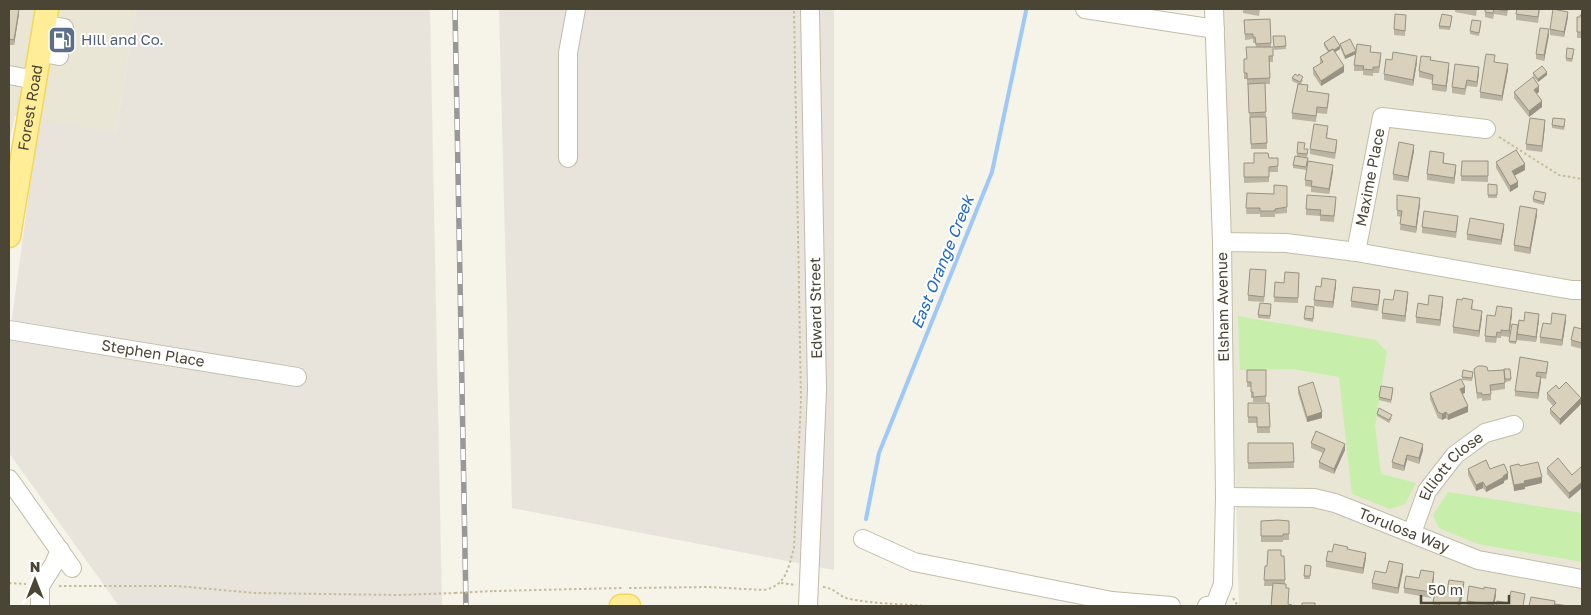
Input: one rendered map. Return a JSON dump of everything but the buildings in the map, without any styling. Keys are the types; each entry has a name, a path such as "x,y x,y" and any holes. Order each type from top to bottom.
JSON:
{"main road":[{"name":"Forest Road","path":"9,236 35,80 51,34"},
{"path":"621,606 629,606"}],"street":[{"path":"568,158 568,54 576,9"},
{"name":"Edward Street","path":"808,606 818,390 810,9"},
{"path":"1085,9 1215,29"},
{"name":"Elsham Avenue","path":"1211,606 1223,584 1225,497 1222,242 1214,9"},
{"path":"9,75 35,80"},
{"name":"Maxime Place","path":"1356,252 1382,117 1486,129"},
{"path":"1222,242 1286,244 1356,252 1582,290"},
{"name":"Stephen Place","path":"9,330 297,377"},
{"name":"Elliott Close","path":"1412,533 1427,490 1455,455 1485,433 1514,424"},
{"path":"9,479 72,568"},
{"name":"Torulosa Way","path":"1225,497 1314,498 1412,533 1478,560 1582,579"},
{"path":"863,539 914,562 1112,601 1171,606"},
{"path":"40,606 40,586 54,564 60,550"}],"path":[{"path":"9,583 40,586 177,586 255,593 398,595 494,591 709,587 764,590 780,583 788,569 794,548 801,401 794,9"},
{"path":"1486,129 1559,175 1582,179"},
{"path":"780,583 831,588 849,599 928,606"}],"shaded area":[{"path":"9,9 136,9 116,132 15,116 9,143"},
{"path":"136,9 430,9 442,606 119,606 9,453 9,340 39,119 116,132"},
{"path":"499,9 834,9 834,570 512,508"},
{"path":"1222,9 1582,9 1582,606 1239,606"}],"green space":[{"path":"1238,316 1376,340 1387,352 1375,426 1381,474 1416,483 1405,504 1390,509 1352,494 1339,377 1292,369 1240,370"},
{"path":"1448,492 1582,513 1582,562 1478,544 1439,528 1433,515"}],"waterway":[{"name":"East Orange Creek","path":"866,519 879,453 992,172 1026,11"}],"railway":[{"path":"455,9 466,606"}],"place":[{"name":"Hill and Co.","path":"62,40"}]}
